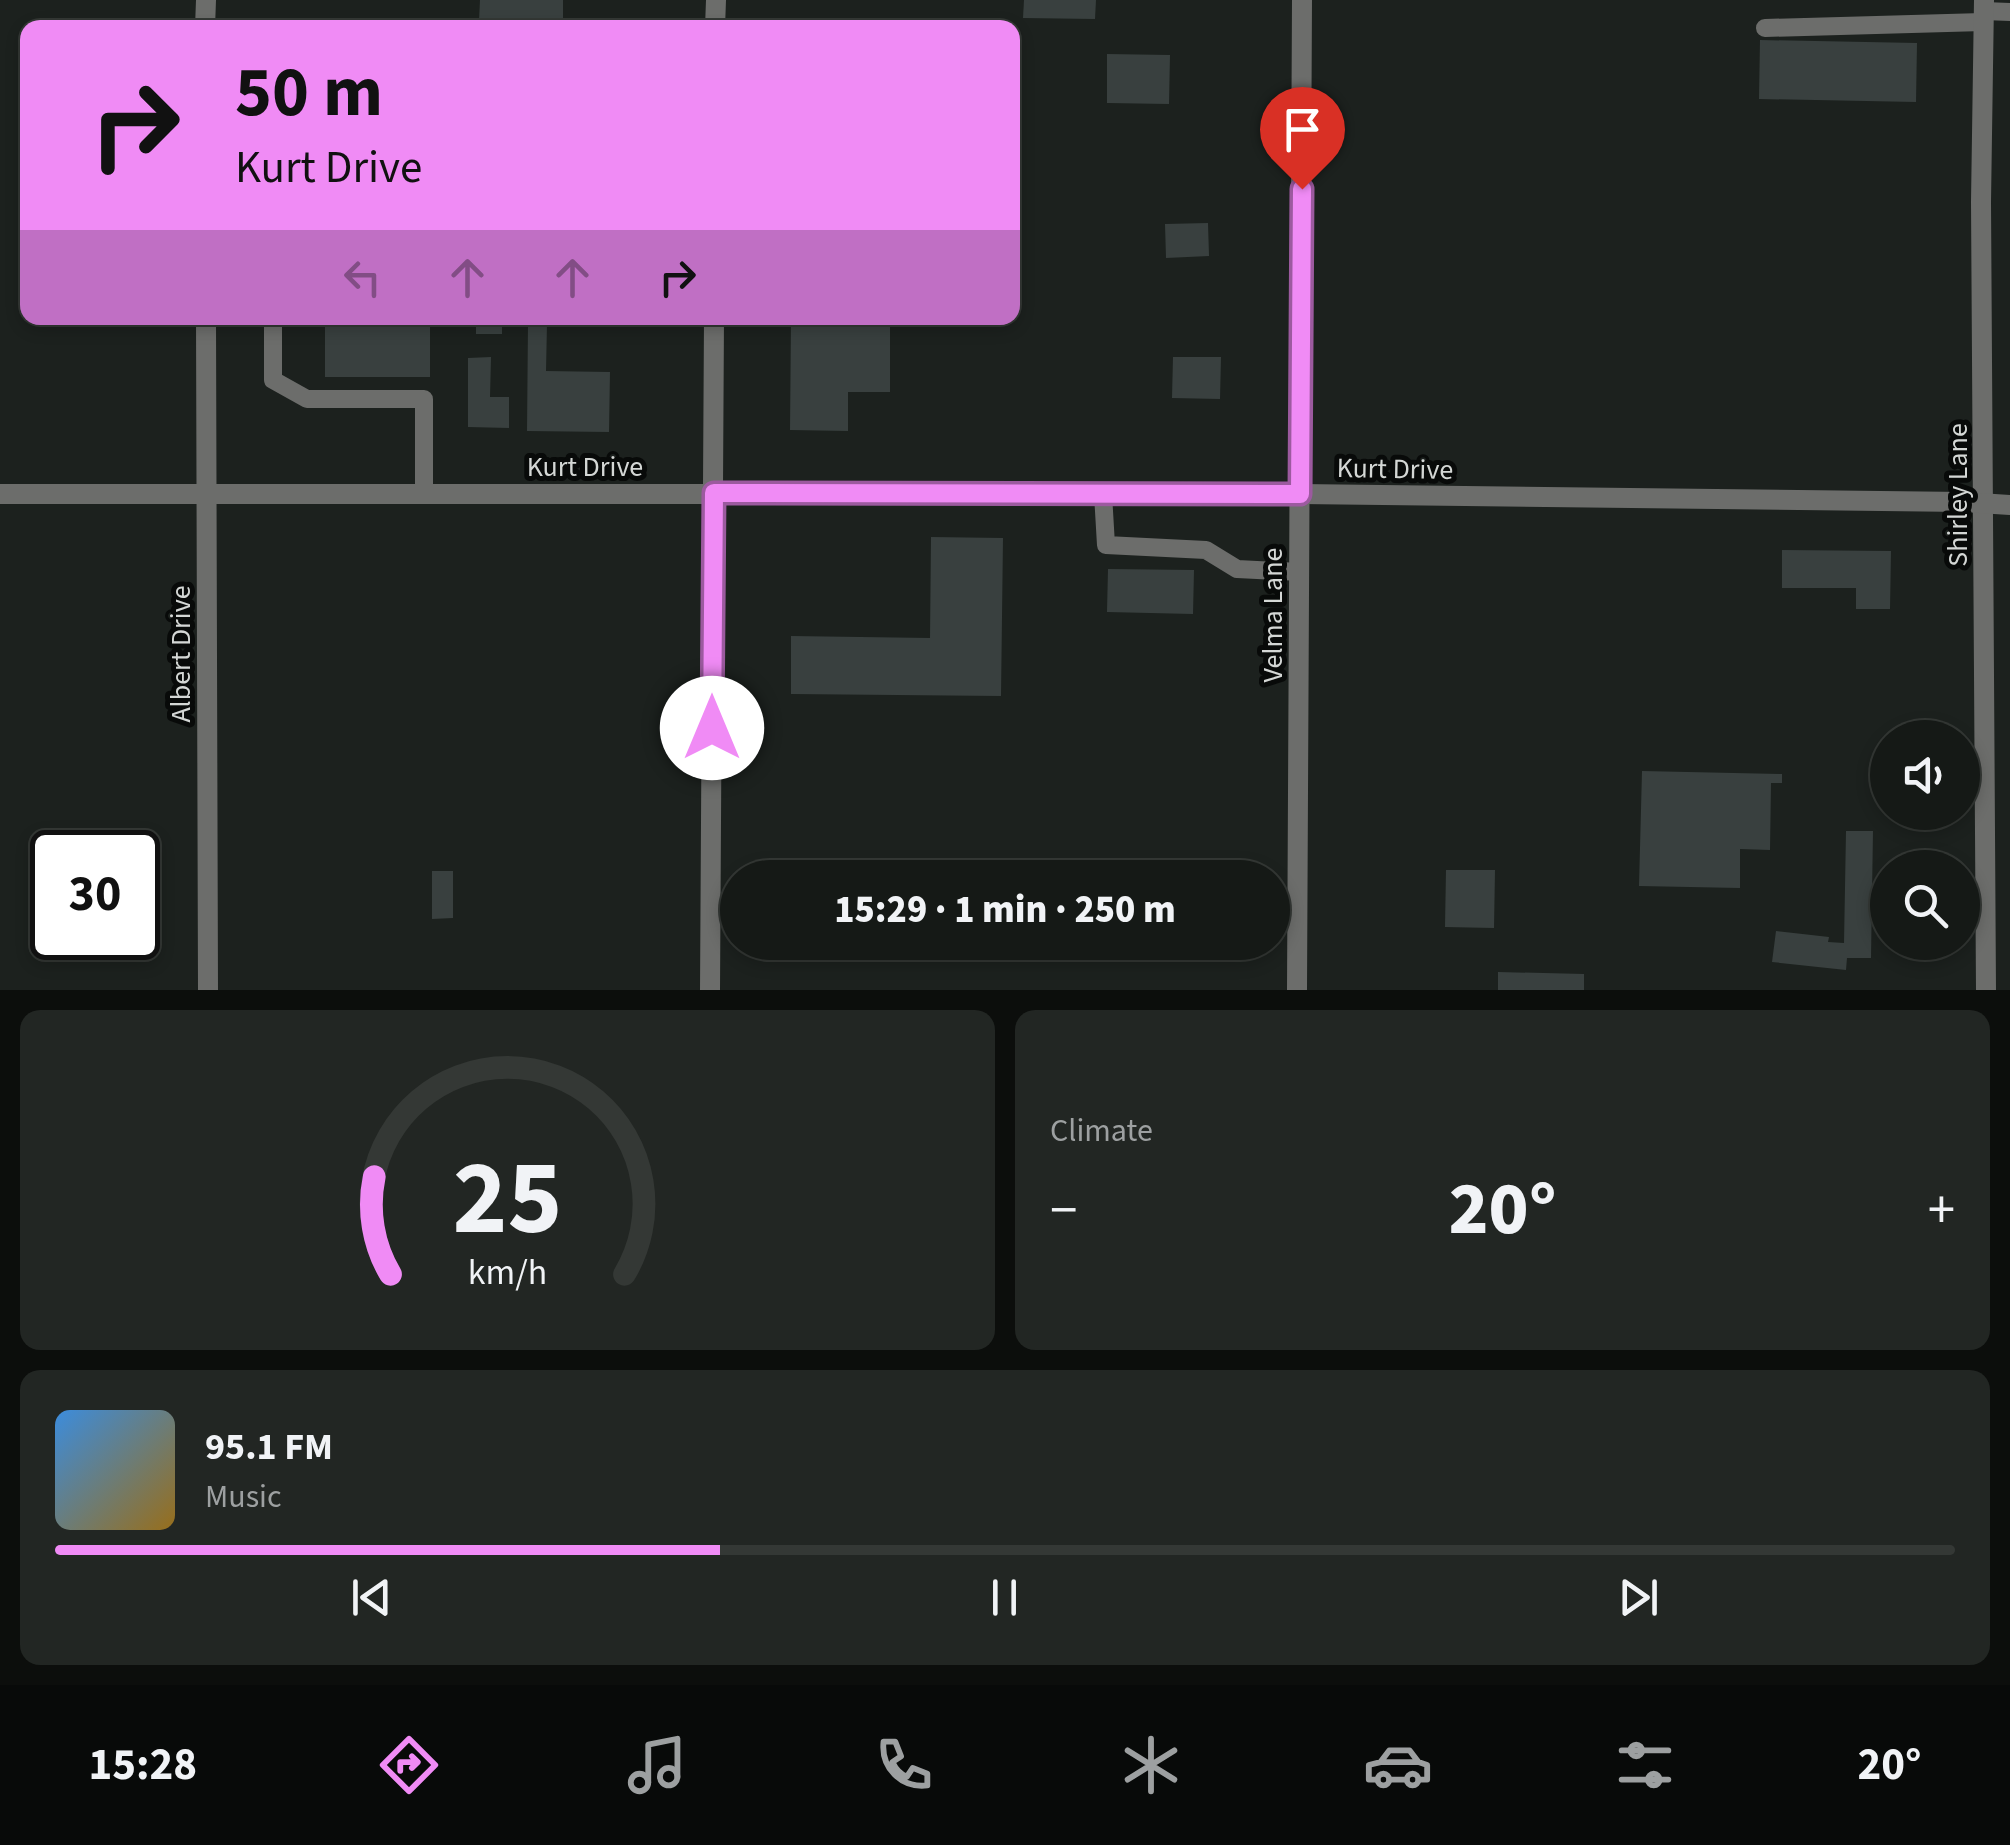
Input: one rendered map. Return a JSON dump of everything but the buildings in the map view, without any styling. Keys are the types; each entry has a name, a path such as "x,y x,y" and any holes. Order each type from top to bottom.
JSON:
{"street":[{"name":"Velma Lane","path":"1297,990 1302,0"},
{"name":"Shirley Lane","path":"1984,11 1981,202 1986,990"},
{"name":"Albert Drive","path":"206,325 208,990"},
{"path":"710,990 714,325"},
{"name":"Kurt Drive","path":"0,494 1300,494 2010,505"}],"lane":[{"path":"1765,28 2010,12"},
{"path":"273,325 273,380 307,399 424,399 424,494"},
{"path":"1103,494 1106,545 1206,550 1237,569 1300,572"}],"route":[{"path":"712,728 714,493 1300,494 1302,189"}]}
